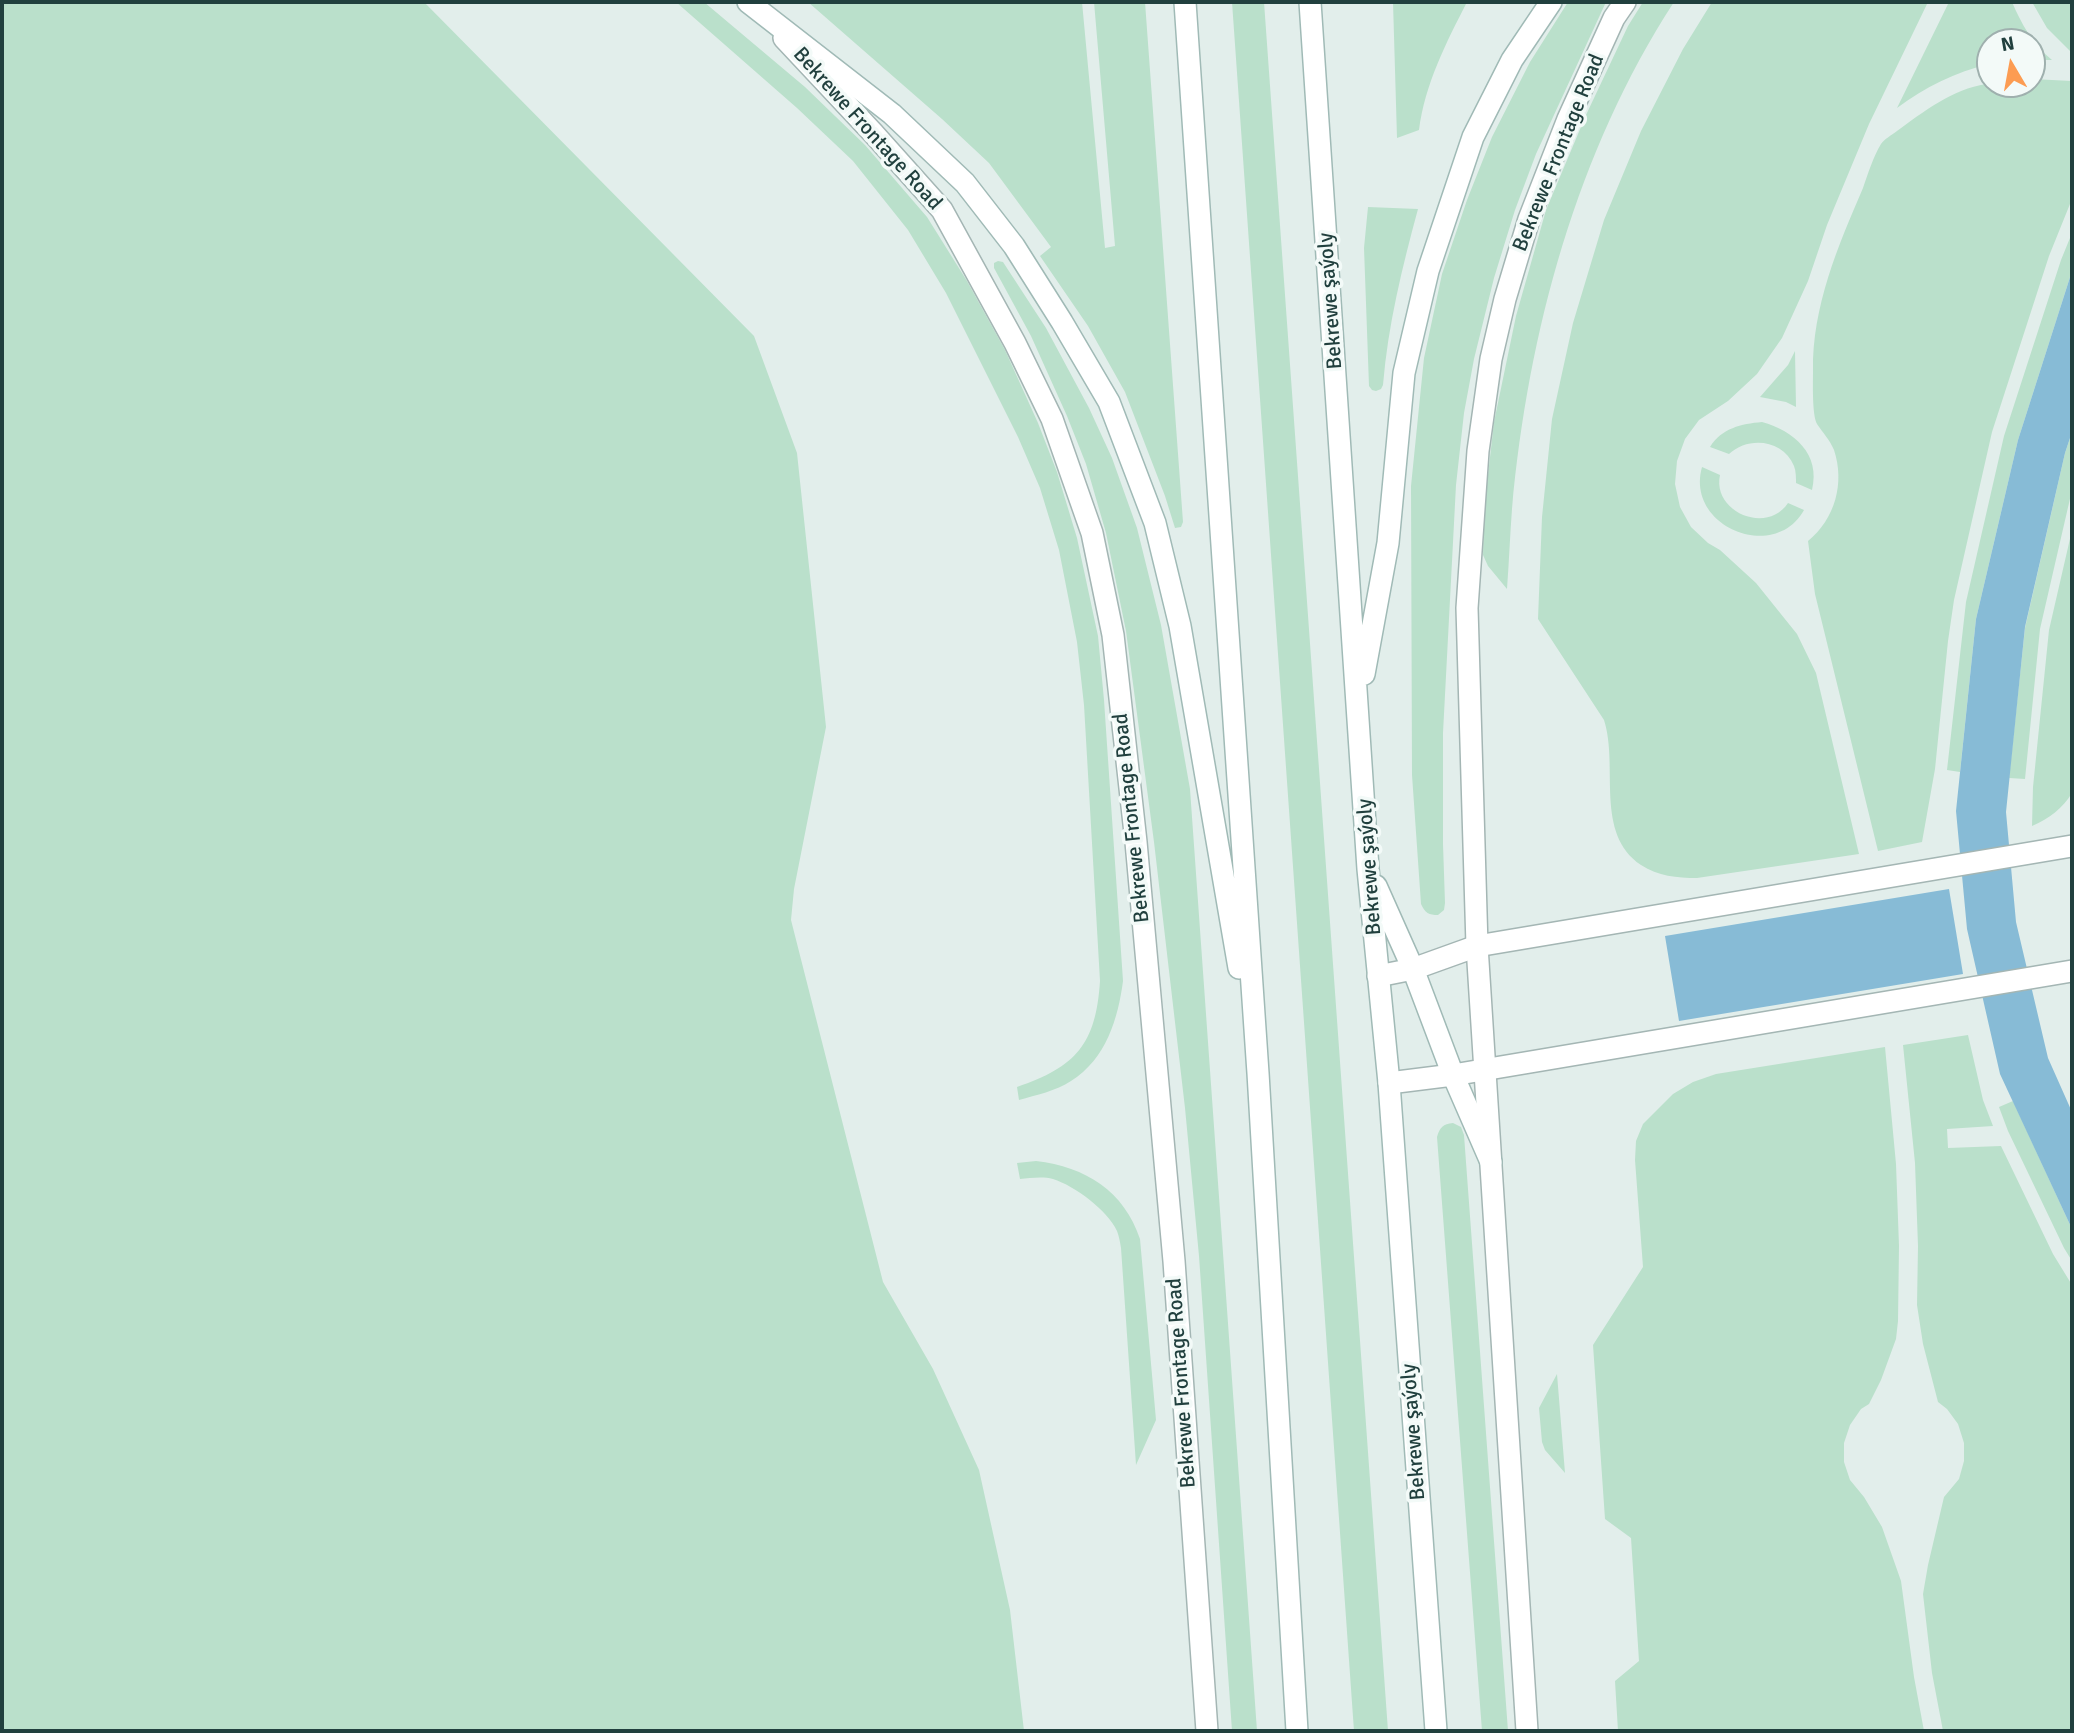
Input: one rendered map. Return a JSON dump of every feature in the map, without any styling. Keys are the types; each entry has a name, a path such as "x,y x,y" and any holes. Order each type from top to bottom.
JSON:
{"main road":[{"path":"1185,2 1258,1073 1297,1731"},
{"name":"Bekrewe şaýoly","path":"1310,2 1368,869 1389,1083 1436,1731"},
{"path":"1359,704 1388,543 1404,373 1428,271 1473,137 1512,60 1551,2"},
{"name":"Bekrewe Frontage Road","path":"1527,1731 1476,946 1467,608 1478,451 1491,359 1505,299 1529,219 1568,118 1614,18 1625,2"},
{"path":"753,6 892,114 965,183 1014,246 1109,402 1155,523 1180,626 1258,1073"},
{"name":"Bekrewe Frontage Road","path":"753,6 942,210 1015,343 1052,419 1092,533 1113,635 1136,842 1174,1261 1207,1731"},
{"path":"1378,976 1413,969 1476,946 2072,846"},
{"path":"1368,869 1413,969 1453,1075 1492,1161"},
{"path":"1389,1083 1485,1070 2072,971"}],"green space":[{"path":"2,2 424,2 754,336 797,453 826,727 794,889 791,920 883,1282 933,1369 979,1470 1010,1610 1024,1731 2,1731"},
{"path":"676,2 704,2 805,87 865,145 927,217 967,281 1005,350 1057,472 1077,538 1098,636 1123,981 1114,1024 1102,1050 1083,1072 1052,1090 1019,1100 1017,1087 1054,1071 1079,1050 1094,1021 1100,981 1084,705 1077,642 1059,550 1040,488 1018,437 946,293 908,230 853,161"},
{"path":"808,2 1082,2 1105,248 1115,246 1094,2 1145,2 1183,522 1181,527 1175,528 1125,392 1088,326 1040,256 1051,247 989,163"},
{"path":"1232,2 1264,2 1388,1731 1354,1731"},
{"path":"1393,2 1467,2 1431,80 1419,130 1397,138"},
{"path":"1568,2 1606,2 1536,154 1515,210 1494,278 1464,413 1456,485 1443,733 1445,903 1444,910 1438,915 1432,915 1421,904 1412,775 1411,486 1424,358 1442,274 1492,137 1530,62"},
{"path":"1643,2 1674,2 1640,59 1610,119 1584,181 1563,245 1530,376 1512,509 1507,589 1488,566 1483,555 1484,510 1494,422 1516,316 1546,210 1586,115 1628,26"},
{"path":"1712,2 1928,2 1869,124 1827,225 1808,281 1782,338 1757,374 1728,401 1699,420 1685,439 1677,461 1675,484 1680,507 1691,527 1756,583 1797,634 1816,673 1859,854 1690,878 1654,872 1641,865 1627,852 1613,817 1610,758 1604,720 1538,619 1542,517 1552,419 1573,323 1604,220 1641,131 1683,49"},
{"path":"1949,2 2012,2 2025,28 1976,28 1976,68 1941,81 1897,108"},
{"path":"2032,2 2072,2 2072,53 2047,28"},
{"path":"2046,80 2072,81 2072,199 2049,256 1992,432 1954,600 1935,769 1922,842 1878,851 1815,594 1808,541 1825,522 1838,487 1834,450 1817,424 1814,413 1814,347 1828,277 1882,142 1928,109 1950,96 1974,87 1976,98 2046,98"},
{"path":"1368,207 1418,209 1396,297 1383,385 1376,391 1369,386 1364,248"},
{"path":"2072,233 2072,271 2018,440 1976,619 1960,772 1947,770 1966,602 2004,436"},
{"path":"1003,262 1046,328 1089,408 1112,458 1137,528 1161,625 1190,789 1257,1731 1232,1731 1199,1256 1185,1108 1126,631 1106,533 1086,464 1031,336 994,268 994,263"},
{"path":"1795,351 1796,407 1786,402 1760,397 1788,365"},
{"path":"1762,422 1785,431 1809,455 1814,477 1812,490 1796,483 1795,468 1789,457 1774,446 1764,443 1746,444 1729,454 1710,447 1726,431"},
{"path":"2072,432 2072,490 2040,629 2025,779 2009,778 2025,628"},
{"path":"1702,467 1720,475 1720,488 1724,499 1732,509 1743,515 1767,517 1779,513 1788,503 1804,510 1791,526 1773,534 1754,536 1736,531 1719,521 1707,506 1700,488"},
{"path":"2072,530 2072,793 2055,812 2032,826 2033,787 2049,630"},
{"path":"1968,1035 1983,1100 1993,1126 1947,1129 1948,1148 2001,1146 2053,1254 2072,1285 2072,1731 1943,1731 1932,1673 1923,1594 1944,1497 1959,1479 1964,1461 1964,1443 1958,1424 1938,1402 1923,1344 1917,1305 1915,1163 1903,1045"},
{"path":"1885,1047 1896,1164 1898,1321 1896,1339 1881,1380 1869,1404 1861,1409 1850,1425 1844,1443 1844,1462 1850,1480 1882,1527 1901,1581 1924,1731 1618,1731 1615,1681 1639,1661 1631,1538 1605,1519 1593,1345 1643,1267 1636,1141 1643,1124 1673,1094 1693,1082 1716,1074"},
{"path":"2013,1101 2072,1229 2072,1261 2008,1131 1999,1107"},
{"path":"1453,1123 1461,1127 1464,1135 1508,1731 1482,1731 1437,1137 1442,1127"},
{"path":"1036,1161 1071,1169 1101,1184 1124,1207 1140,1239 1156,1420 1136,1465 1118,1233 1098,1207 1062,1182 1036,1177 1020,1179 1017,1163"},
{"path":"1557,1374 1565,1473 1545,1450 1539,1408"}],"water":[{"path":"2072,271 2072,432 2025,627 2006,812 2016,922 2048,1058 2072,1112 2072,1229 2000,1074 1967,929 1956,811 1976,619 2018,440"},
{"path":"1949,889 1963,974 1679,1021 1665,936"}]}
